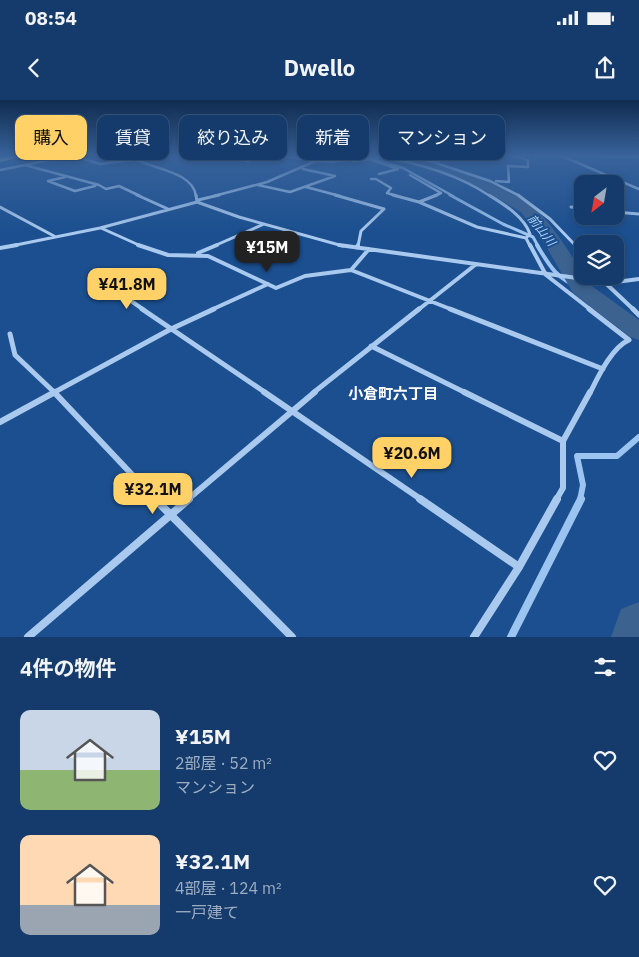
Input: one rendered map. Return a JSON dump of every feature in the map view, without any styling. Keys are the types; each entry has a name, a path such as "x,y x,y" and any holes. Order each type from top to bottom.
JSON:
{"street":[{"path":"51,181 48,182 75,191 100,185 106,189 119,186 168,210"},
{"path":"79,181 95,186"},
{"path":"187,181 193,186 198,201"},
{"path":"0,248 100,228 269,181"},
{"path":"258,185 285,193 322,181"},
{"path":"379,181 391,188 387,193 432,206 477,227 526,238 546,275 629,340 622,344 603,369 563,441 563,488 519,567 474,637"},
{"path":"419,202 441,193 420,181"},
{"path":"461,181 486,191 502,202 530,230 530,234 526,238"},
{"path":"491,181 518,194 547,214 574,246"},
{"path":"492,181 509,181"},
{"path":"624,181 639,189"},
{"path":"306,187 382,206 384,209 361,231 357,248"},
{"path":"198,201 264,224 332,244 552,276 574,277"},
{"path":"0,208 54,237"},
{"path":"624,213 639,214"},
{"path":"100,228 169,256 183,256 198,253 264,224"},
{"path":"351,270 369,249"},
{"path":"198,253 276,288 305,276 351,270 603,369"},
{"path":"28,637 292,410 475,265"},
{"path":"94,275 519,567"},
{"path":"624,280 639,279"},
{"path":"0,422 171,329 268,284"},
{"path":"608,285 639,315"},
{"path":"10,334 14,355 55,393 170,515 292,637"},
{"path":"371,346 563,441"}],"waterway":[{"path":"426,181 453,196"},
{"name":"前山川","path":"475,181 526,209 551,239 581,288 639,332"},
{"path":"450,195 503,224 533,237 538,246"},
{"path":"537,245 554,271 565,280 581,288"},
{"path":"580,500 583,485 577,456 617,456 639,437"},
{"path":"511,637 581,499"},
{"path":"637,637 639,627"}],"district":[{"name":"小倉町六丁目","path":"393,393"}]}
